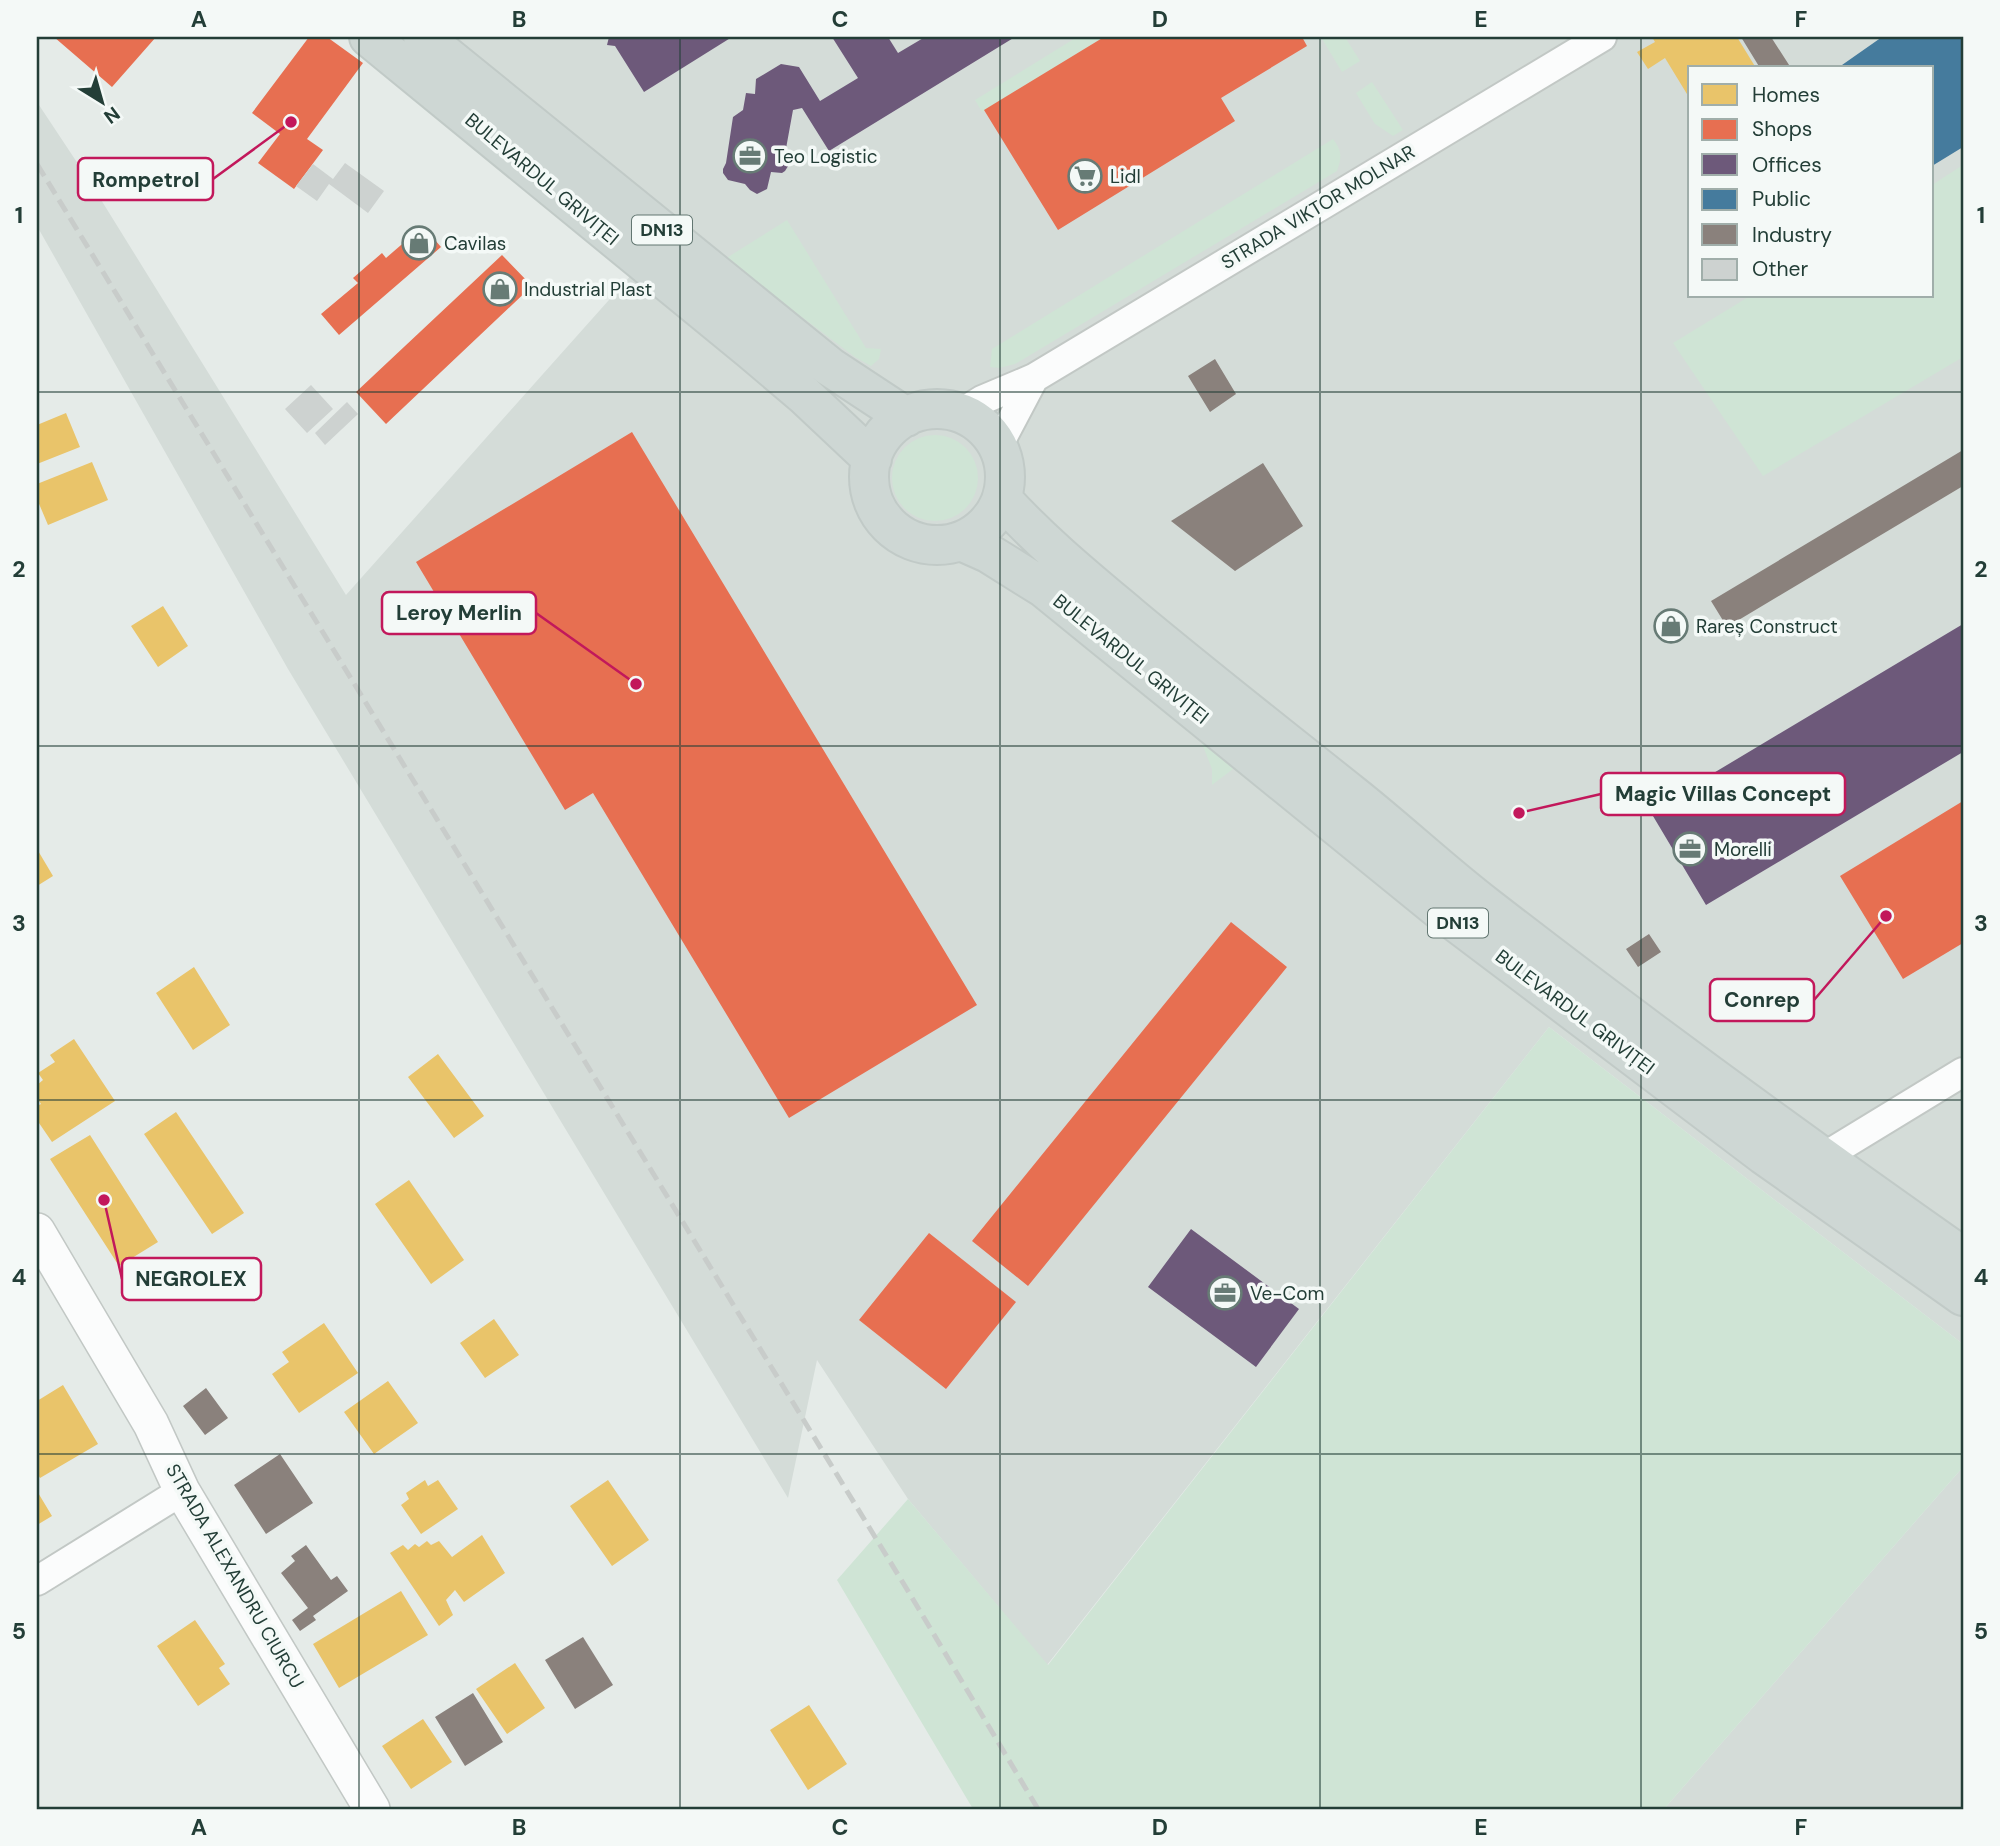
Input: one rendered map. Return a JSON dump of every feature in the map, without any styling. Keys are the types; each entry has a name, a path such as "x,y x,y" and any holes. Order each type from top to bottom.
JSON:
{"main road":[{"name":"BULEVARDUL GRIVIȚEI","path":"369,37 762,359 872,458"},
{"name":"BULEVARDUL GRIVIȚEI","path":"423,37 830,367 906,417"},
{"path":"938,409 961,414 988,432 998,446 1005,472 1002,499 990,520 972,536 945,545 929,545 900,534 878,512 873,499 870,472 872,458 885,434 906,417 938,409"},
{"name":"BULEVARDUL GRIVIȚEI","path":"1002,499 1021,520 1079,572 1444,873 1594,990 1822,1158 1963,1257"},
{"name":"BULEVARDUL GRIVIȚEI","path":"961,541 988,553 1044,588 1440,910 1764,1155 1963,1296"}],"street":[{"name":"STRADA VIKTOR MOLNAR","path":"961,414 982,400 1034,377 1602,37"},
{"path":"998,446 1034,377"},
{"path":"1822,1158 1963,1072"},
{"name":"STRADA ALEXANDRU CIURCU","path":"37,1231 151,1424 181,1492 372,1809"},
{"path":"37,1581 181,1492"}],"shaded area":[{"path":"353,37 1963,37 1963,1344 1549,1027 1047,1665 908,1499 817,1360 788,1498 288,669 37,226 37,102 90,182 346,595 633,273"},
{"path":"1963,1467 1963,1809 1664,1809"}],"green space":[{"path":"1077,37 1104,37 982,112 975,100"},
{"path":"1321,37 1345,37 1360,61 1342,72"},
{"path":"1372,82 1403,130 1393,136 1375,124 1356,93"},
{"path":"1333,139 1340,154 1337,171 1015,364 990,367 992,349"},
{"path":"1963,165 1963,357 1763,476 1673,343 1747,298 1934,298 1934,184"},
{"path":"787,220 866,348 881,349 879,359 871,366 855,357 725,259"},
{"path":"935,435 959,442 971,454 978,478 971,502 959,514 935,521 911,514 899,502 892,478 899,454 911,442"},
{"path":"1199,736 1237,766 1212,785 1212,769"},
{"path":"1549,1027 1963,1344 1963,1467 1664,1809 973,1809 837,1580 908,1499 1048,1665"}],"building: Homes":[{"path":"1652,37 1737,37 1755,66 1688,66 1688,96 1665,58 1648,69 1637,52 1655,42"},
{"path":"66,413 80,447 37,464 37,425"},
{"path":"92,462 108,500 48,525 37,499 37,484"},
{"path":"163,606 188,646 158,667 131,626"},
{"path":"37,849 53,876 37,886"},
{"path":"194,967 230,1025 193,1050 156,993"},
{"path":"74,1039 115,1101 52,1142 39,1123 37,1125 37,1106 41,1104 37,1098 37,1085 43,1080 38,1073 55,1062 50,1055"},
{"path":"438,1054 484,1116 454,1138 408,1077"},
{"path":"176,1112 244,1213 212,1234 144,1134"},
{"path":"90,1135 158,1242 119,1266 50,1159"},
{"path":"409,1180 464,1260 431,1284 375,1204"},
{"path":"494,1319 519,1355 485,1378 460,1343"},
{"path":"324,1323 358,1373 299,1413 272,1374 289,1362 282,1352"},
{"path":"388,1381 418,1423 374,1454 344,1412"},
{"path":"63,1385 98,1444 40,1478 37,1473 37,1401"},
{"path":"425,1480 428,1486 438,1480 458,1509 421,1534 401,1505 409,1499 406,1493"},
{"path":"608,1480 649,1540 612,1566 570,1506"},
{"path":"37,1491 52,1516 37,1525"},
{"path":"482,1535 505,1573 464,1602 455,1590 446,1600 453,1615 439,1626 390,1553 403,1545 408,1550 415,1544 419,1547 427,1541 431,1545 439,1541 452,1557"},
{"path":"401,1591 428,1635 339,1688 313,1644"},
{"path":"195,1620 225,1664 219,1668 230,1684 198,1706 157,1646"},
{"path":"515,1663 545,1708 507,1734 476,1689"},
{"path":"809,1705 847,1764 808,1790 770,1730"},
{"path":"423,1719 452,1762 411,1789 382,1746"}],"building: Shops":[{"path":"54,37 156,37 112,87"},
{"path":"309,37 327,37 363,63 307,139 323,150 294,189 258,163 280,134 252,113"},
{"name":"Lidl","path":"1104,37 1302,37 1307,46 1221,98 1235,121 1058,230 984,110"},
{"path":"423,226 441,247 339,335 321,314 358,283 353,278 382,253 386,258"},
{"path":"502,255 532,286 386,424 356,392"},
{"path":"632,432 977,1005 789,1118 593,793 565,810 416,562"},
{"path":"1963,801 1963,943 1903,979 1840,876"},
{"path":"1231,922 1287,967 1028,1286 972,1241"},
{"path":"929,1233 1016,1302 946,1389 859,1320"}],"building: Offices":[{"path":"609,37 732,37 644,92 615,46 607,45"},
{"path":"832,37 888,37 898,53 925,37 1015,37 829,151 802,108 793,110 785,154 790,163 785,171 771,172 767,189 757,194 745,184 728,180 723,169 733,117 743,110 746,93 755,94 756,79 781,64 799,67 820,101 858,78"},
{"path":"1963,624 1963,752 1706,905 1650,811"},
{"path":"1191,1229 1299,1309 1256,1367 1148,1287"}],"building: Public":[{"path":"1882,37 1963,37 1963,147 1934,165 1934,66 1842,65"}],"building: Industry":[{"path":"1741,37 1771,37 1790,66 1759,66"},
{"path":"1215,359 1236,394 1210,412 1188,376"},
{"path":"1963,450 1963,486 1727,627 1711,601"},
{"path":"1263,463 1303,526 1235,571 1171,521"},
{"path":"1649,934 1661,952 1638,967 1626,949"},
{"path":"206,1388 228,1418 205,1435 183,1406"},
{"path":"280,1454 313,1503 266,1534 234,1485"},
{"path":"306,1545 331,1580 337,1576 348,1591 313,1616 316,1620 300,1631 292,1620 308,1608 281,1573 295,1561 291,1556"},
{"path":"583,1637 613,1685 575,1709 545,1660"},
{"path":"473,1693 503,1742 465,1766 435,1717"}],"building: Other":[{"path":"345,163 384,191 368,213 329,184 317,201 296,186 313,164 333,179"},
{"path":"311,385 333,409 307,433 285,409"},
{"path":"347,402 358,414 325,445 315,433"}],"railway":[{"path":"37,164 908,1591 1038,1809"}],"place":[{"name":"Rompetrol","path":"291,122"},
{"name":"Teo Logistic","path":"750,156"},
{"name":"Lidl","path":"1085,176"},
{"name":"Cavilas","path":"419,243"},
{"name":"Industrial Plast","path":"500,289"},
{"name":"Rareș Construct","path":"1671,626"},
{"name":"Leroy Merlin","path":"636,684"},
{"name":"Magic Villas Concept","path":"1519,813"},
{"name":"Morelli","path":"1690,849"},
{"name":"Conrep","path":"1886,916"},
{"name":"NEGROLEX","path":"104,1200"},
{"name":"Ve-Com","path":"1225,1293"}]}
